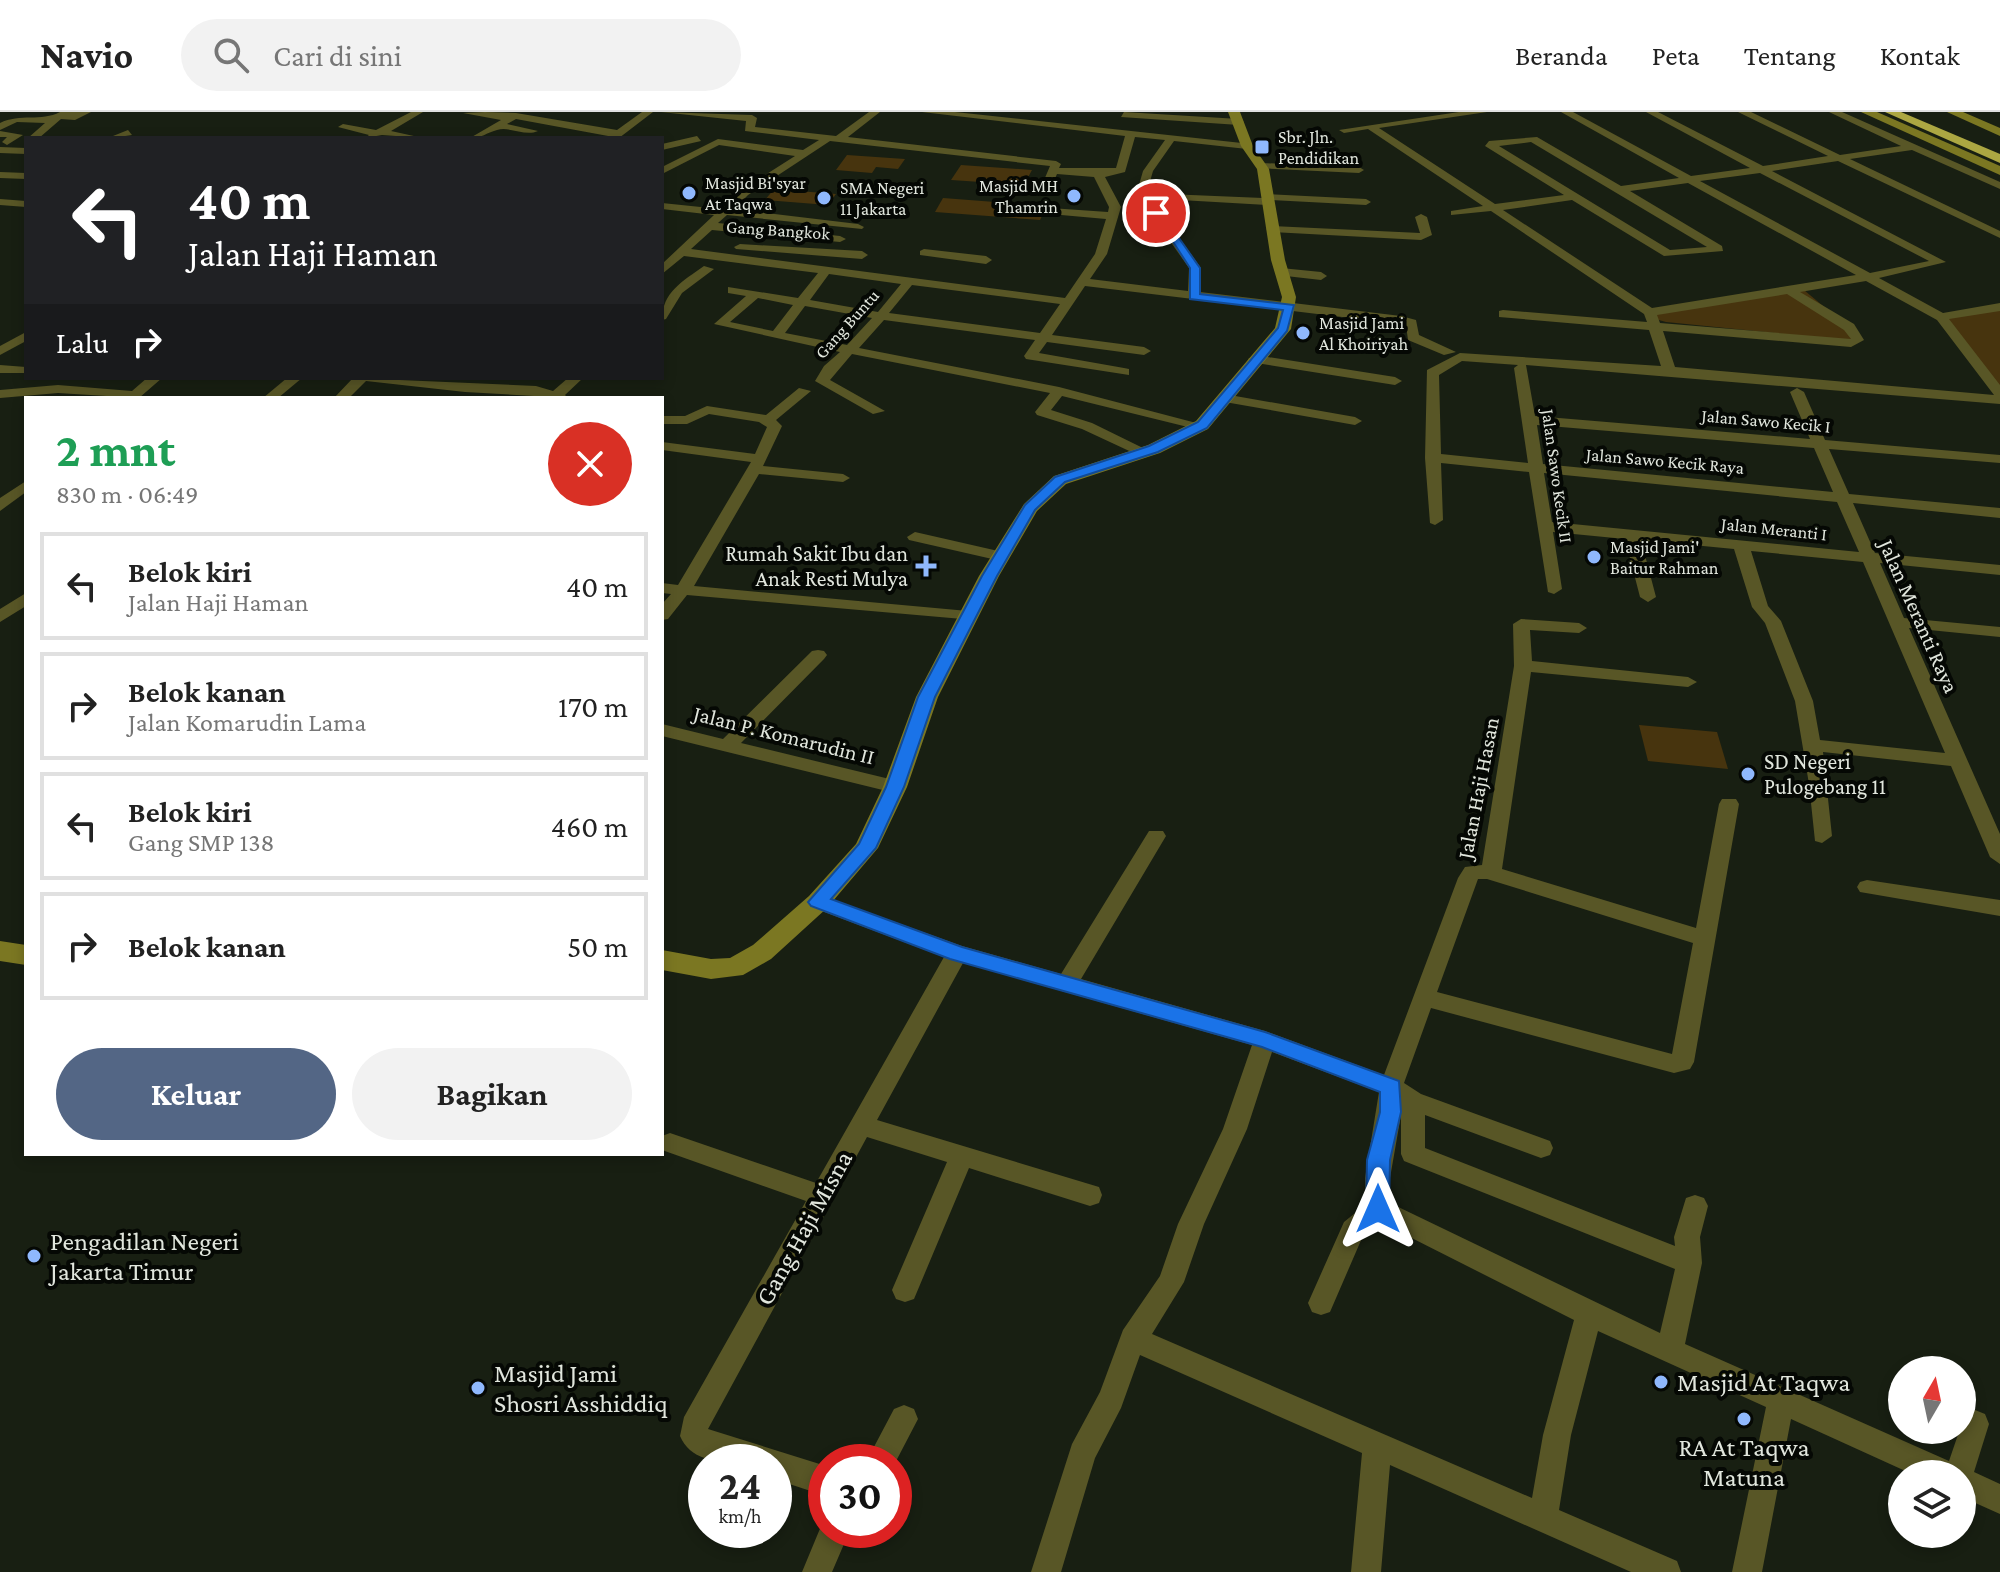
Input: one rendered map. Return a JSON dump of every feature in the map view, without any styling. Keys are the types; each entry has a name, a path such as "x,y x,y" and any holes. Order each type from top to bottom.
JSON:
{"highway":[{"path":"1891,112 2000,159"},
{"path":"1919,112 2000,147"}],"street":[{"path":"0,127 15,119 75,117 86,112"},
{"path":"375,134 418,112"},
{"path":"468,113 516,115 617,136 648,112"},
{"path":"666,112 752,118 749,129 831,140 1054,163 1044,192"},
{"path":"664,268 744,193 875,112"},
{"path":"927,112 1247,146"},
{"path":"1344,130 1482,112"},
{"path":"1566,112 1941,317 2000,394"},
{"path":"1650,312 1869,277 1940,262 1651,112"},
{"path":"1743,112 2000,235"},
{"path":"1834,112 2000,186"},
{"path":"1867,112 2000,171"},
{"path":"1953,112 2000,132"},
{"path":"479,136 516,115"},
{"path":"664,960 711,969 734,968 762,952 818,902 866,848 895,787 927,697 968,616 1030,508 1051,486 1076,472 1140,452 1199,428 1283,329 1290,307 1262,172 1247,146 1240,117 1124,115"},
{"path":"35,136 59,116"},
{"path":"1019,134 1030,124"},
{"path":"498,126 563,136"},
{"path":"1370,126 1650,312 1669,371"},
{"path":"343,127 396,136"},
{"path":"121,136 128,133"},
{"path":"1053,171 1098,174 1121,170 1130,135"},
{"path":"3,143 24,139"},
{"path":"664,147 697,139"},
{"path":"1171,139 1148,171 1144,185 1152,207 1195,268 1194,297"},
{"path":"1533,139 1719,249 1671,255 1573,196 1489,144 1533,139"},
{"path":"664,170 718,142 806,154"},
{"path":"3,143 24,150"},
{"path":"997,155 1008,145"},
{"path":"1603,192 1914,147"},
{"path":"1262,172 1359,170"},
{"path":"1262,172 1334,181"},
{"path":"1098,174 1115,207 1101,254 1031,357 1124,372"},
{"path":"2,176 24,176"},
{"path":"1455,213 1588,194"},
{"path":"1167,197 1366,202"},
{"path":"0,202 24,204"},
{"path":"664,206 858,227"},
{"path":"1050,211 1113,216"},
{"path":"1272,229 1421,237 1426,235 1421,217"},
{"path":"709,226 840,239"},
{"name":"Gang Buntu","path":"878,411 823,383 829,369 880,316 908,280 933,239"},
{"path":"688,247 826,270 1070,302"},
{"name":"Gang Bangkok","path":"688,247 862,255"},
{"path":"924,253 986,260"},
{"path":"664,313 677,291 708,269"},
{"path":"776,336 826,270"},
{"path":"1281,272 1321,276"},
{"path":"1084,282 1410,322 1413,337 1449,357 1521,368 1723,381 2000,409"},
{"path":"732,290 880,316 1144,351"},
{"path":"1503,314 1851,343 1858,340 1849,327 1789,290"},
{"path":"753,296 720,324 1059,391 1199,428"},
{"path":"1941,317 2000,307"},
{"path":"0,336 22,337"},
{"path":"0,351 22,337"},
{"path":"1435,520 1432,373 1449,357 1474,355 1669,371 1797,392 2000,400"},
{"path":"1255,359 1395,381"},
{"name":"Jalan Sawo Kecik II","path":"1521,368 1554,589"},
{"path":"0,369 23,370"},
{"path":"58,389 70,380"},
{"path":"0,394 58,389 133,396 153,380"},
{"path":"272,396 292,380"},
{"path":"343,396 359,380"},
{"path":"399,380 517,388 554,396"},
{"path":"560,396 574,380"},
{"path":"768,420 804,391"},
{"path":"1059,391 1042,412 1087,426 1140,452"},
{"name":"Jalan Meranti Raya","path":"1797,392 2000,857"},
{"path":"1224,398 1355,421"},
{"path":"664,420 687,420 707,410 768,420 775,426 683,590 664,613"},
{"name":"Jalan Sawo Kecik I","path":"1529,420 2000,459"},
{"path":"664,446 843,478"},
{"name":"Jalan Sawo Kecik Raya","path":"1432,458 2000,513"},
{"path":"0,506 24,487"},
{"name":"Jalan Meranti I","path":"1544,526 2000,570"},
{"path":"1632,534 1648,597"},
{"path":"915,537 1001,556"},
{"path":"1741,545 1760,607 1773,621 1804,701 1822,836"},
{"path":"664,588 968,616"},
{"path":"0,617 24,599"},
{"name":"Jalan Haji Hasan","path":"1402,1094 1426,998 1468,878 1472,872 1487,872 1492,868 1523,666 1524,622 1579,628"},
{"path":"1897,622 2000,632"},
{"path":"729,744 818,655"},
{"path":"1523,666 1688,682"},
{"name":"Jalan P. Komarudin II","path":"664,730 895,787"},
{"path":"1812,745 1958,761"},
{"path":"1426,998 1674,1064 1682,1062 1729,804"},
{"path":"1066,985 1156,836"},
{"path":"1487,872 1705,939"},
{"path":"1867,887 2000,908"},
{"path":"818,902 957,953 1265,1040 1541,1148"},
{"path":"0,951 24,955"},
{"name":"Gang Haji Misna","path":"708,1444 694,1436 694,1427 957,953"},
{"path":"1046,1572 1082,1454 1111,1398 1133,1339 1171,1282 1191,1224 1235,1129 1265,1040"},
{"path":"1321,1303 1353,1230 1378,1209 1378,1160 1390,1112 1402,1094"},
{"path":"1402,1094 1413,1154 1689,1263"},
{"path":"861,1125 1090,1195"},
{"path":"670,1143 821,1195"},
{"path":"905,1290 962,1156"},
{"path":"1670,1350 1689,1263 1687,1237 1695,1206"},
{"path":"1378,1209 1589,1314 1914,1460"},
{"path":"1543,1517 1557,1435 1589,1314"},
{"path":"1133,1339 1666,1572"},
{"path":"1747,1572 1781,1400"},
{"path":"890,1444 904,1419"},
{"path":"1366,1572 1377,1446"},
{"path":"1976,1488 2000,1499"},
{"path":"817,1572 827,1548"}],"shaded area":[{"path":"847,155 905,159 898,169 876,167 872,173 836,170"},
{"path":"961,165 1032,170 1024,185 951,180"},
{"path":"774,189 836,194 828,205 765,200"},
{"path":"943,198 1047,206 1040,220 935,212"},
{"path":"1804,290 1848,327 1853,341 1666,322 1648,317 1657,312"},
{"path":"2000,307 2000,394 1941,317"},
{"path":"1639,725 1717,732 1728,769 1648,761"}],"place":[{"name":"Sbr. Jln. Pendidikan","path":"1262,147"},
{"name":"Masjid Bi'syar At Taqwa","path":"689,193"},
{"name":"Masjid MH Thamrin","path":"1074,196"},
{"name":"SMA Negeri 11 Jakarta","path":"824,198"},
{"name":"Masjid Jami Al Khoiriyah","path":"1303,333"},
{"name":"Masjid Jami' Baitur Rahman","path":"1594,557"},
{"name":"Rumah Sakit Ibu dan Anak Resti Mulya","path":"926,566"},
{"name":"SD Negeri Pulogebang 11","path":"1748,774"},
{"name":"Pengadilan Negeri Jakarta Timur","path":"34,1256"},
{"name":"Masjid At Taqwa","path":"1661,1382"},
{"name":"Masjid Jami Shosri Asshiddiq","path":"478,1388"},
{"name":"RA At Taqwa Matuna","path":"1744,1419"}],"route":[{"path":"1156,213 1197,272 1194,297 1290,307 1283,329 1202,425 1154,449 1076,472 1044,492 1030,508 989,576 927,697 895,787 866,848 818,902 957,953 1265,1040 1391,1087 1390,1112 1378,1160 1375,1193 1378,1209"}]}
